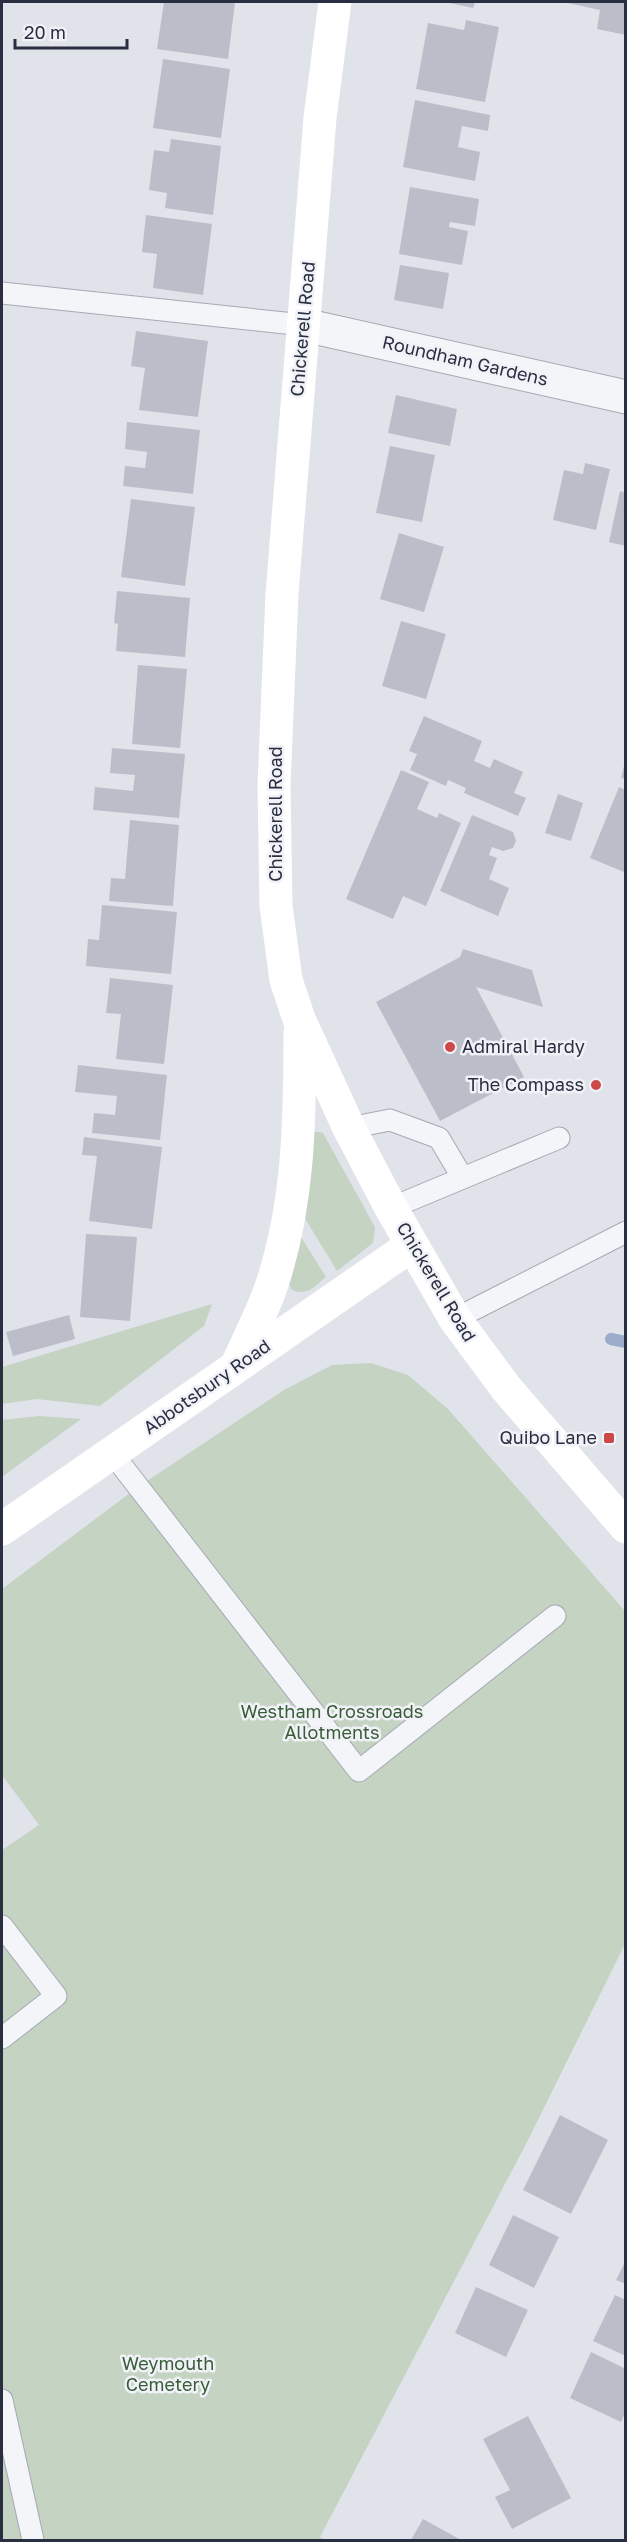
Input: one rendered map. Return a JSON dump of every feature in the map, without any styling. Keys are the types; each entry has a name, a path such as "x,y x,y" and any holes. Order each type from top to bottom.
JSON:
{"main road":[{"name":"Chickerell Road","path":"335,2 320,118 282,594 274,785 279,943 285,980 299,1019 349,1128 391,1208 455,1319 506,1388 626,1527"},
{"path":"237,1365 270,1290 290,1216 300,1117 299,1019"},
{"name":"Abbotsbury Road","path":"2,1529 412,1245"}],"street":[{"name":"Roundham Gardens","path":"304,325 626,397"}],"lane":[{"path":"2,293 304,325"},
{"path":"349,1128 390,1120 439,1138 462,1177"},
{"path":"391,1208 559,1138"},
{"path":"455,1319 626,1232"},
{"path":"112,1453 359,1771 555,1616"},
{"path":"2,1926 56,1996 2,2038"},
{"path":"2,2400 33,2541"}],"green space":[{"path":"312,1131 323,1133 375,1227 373,1243 337,1271 303,1215"},
{"path":"299,1234 326,1277 310,1290 302,1292 292,1290 288,1282"},
{"path":"212,1304 204,1326 100,1406 37,1399 2,1404 2,1367"},
{"name":"Westham Crossroads Allotments","path":"371,1363 408,1375 448,1409 625,1611 625,1944 528,2140 320,2537 325,2540 2,2540 2,1850 39,1825 2,1775 2,1589 138,1487 284,1390 332,1365"},
{"path":"39,1416 81,1419 2,1477 2,1420"}],"building":[{"path":"164,2 235,2 228,59 157,49"},
{"path":"445,2 475,2 473,8"},
{"path":"563,2 626,2 626,35 597,29 600,10"},
{"path":"466,20 499,27 485,102 416,89 428,23 464,30"},
{"path":"163,59 230,69 221,138 153,128"},
{"path":"415,100 490,115 488,131 462,126 458,147 480,152 475,181 403,167"},
{"path":"171,139 221,146 213,215 165,208 167,193 149,190 154,150 169,152"},
{"path":"410,187 479,199 475,226 450,222 449,227 468,231 462,265 399,254"},
{"path":"146,215 212,224 203,295 153,288 157,254 142,252"},
{"path":"400,265 449,273 443,309 394,300"},
{"path":"136,331 208,341 198,417 139,410 145,368 131,366"},
{"path":"396,395 457,409 450,446 388,433"},
{"path":"127,422 200,430 193,494 123,486 125,466 145,468 147,452 125,449"},
{"path":"390,446 435,455 422,522 376,513"},
{"path":"585,463 610,469 596,530 553,520 564,470 583,474"},
{"path":"620,491 626,493 626,546 609,542"},
{"path":"131,499 195,507 185,586 121,577"},
{"path":"399,533 444,547 424,612 380,599"},
{"path":"117,591 190,598 185,657 116,651 118,624 114,623"},
{"path":"401,621 446,634 426,699 382,686"},
{"path":"138,665 187,669 180,748 132,744"},
{"path":"424,716 482,741 474,761 490,768 494,759 523,772 514,793 526,798 518,816 464,793 466,788 448,780 446,786 410,770 417,754 409,751"},
{"path":"112,748 185,754 179,818 93,810 95,787 133,791 135,775 110,773"},
{"path":"626,762 626,779 621,778"},
{"path":"401,770 429,782 417,809 437,818 439,813 461,823 426,906 403,896 393,919 346,899"},
{"path":"619,787 626,790 624,872 590,858"},
{"path":"558,794 583,803 571,841 545,833"},
{"path":"472,815 513,832 516,841 513,848 503,851 492,847 489,855 497,858 489,879 509,888 498,916 440,891"},
{"path":"130,820 179,825 173,906 109,901 111,878 125,879"},
{"path":"102,905 177,912 171,974 86,966 88,939 99,940"},
{"path":"463,949 532,970 543,1007 476,987 524,1077 440,1121 376,1002 460,957"},
{"path":"110,978 173,985 164,1064 116,1059 121,1014 106,1013"},
{"path":"78,1065 167,1075 160,1140 92,1133 94,1113 115,1115 117,1096 75,1092"},
{"path":"84,1137 162,1147 152,1229 89,1221 97,1156 82,1155"},
{"path":"86,1234 137,1237 130,1321 80,1317"},
{"path":"69,1315 75,1339 13,1356 6,1332"},
{"path":"560,2115 608,2140 571,2214 523,2190"},
{"path":"513,2215 559,2237 534,2288 489,2265"},
{"path":"626,2260 626,2284 616,2280"},
{"path":"476,2287 528,2310 506,2357 455,2333"},
{"path":"615,2295 626,2300 626,2356 593,2341"},
{"path":"591,2352 626,2369 626,2411 621,2422 570,2398"},
{"path":"528,2416 571,2498 512,2529 495,2497 510,2490 483,2439"},
{"path":"423,2519 461,2540 411,2540"}],"waterway":[{"path":"611,1339 626,1342"}],"place":[{"name":"Admiral Hardy","path":"450,1047"},
{"name":"The Compass","path":"596,1085"},
{"name":"Quibo Lane","path":"609,1438"}],"park label":[{"name":"Weymouth Cemetery","path":"168,2374"}]}
